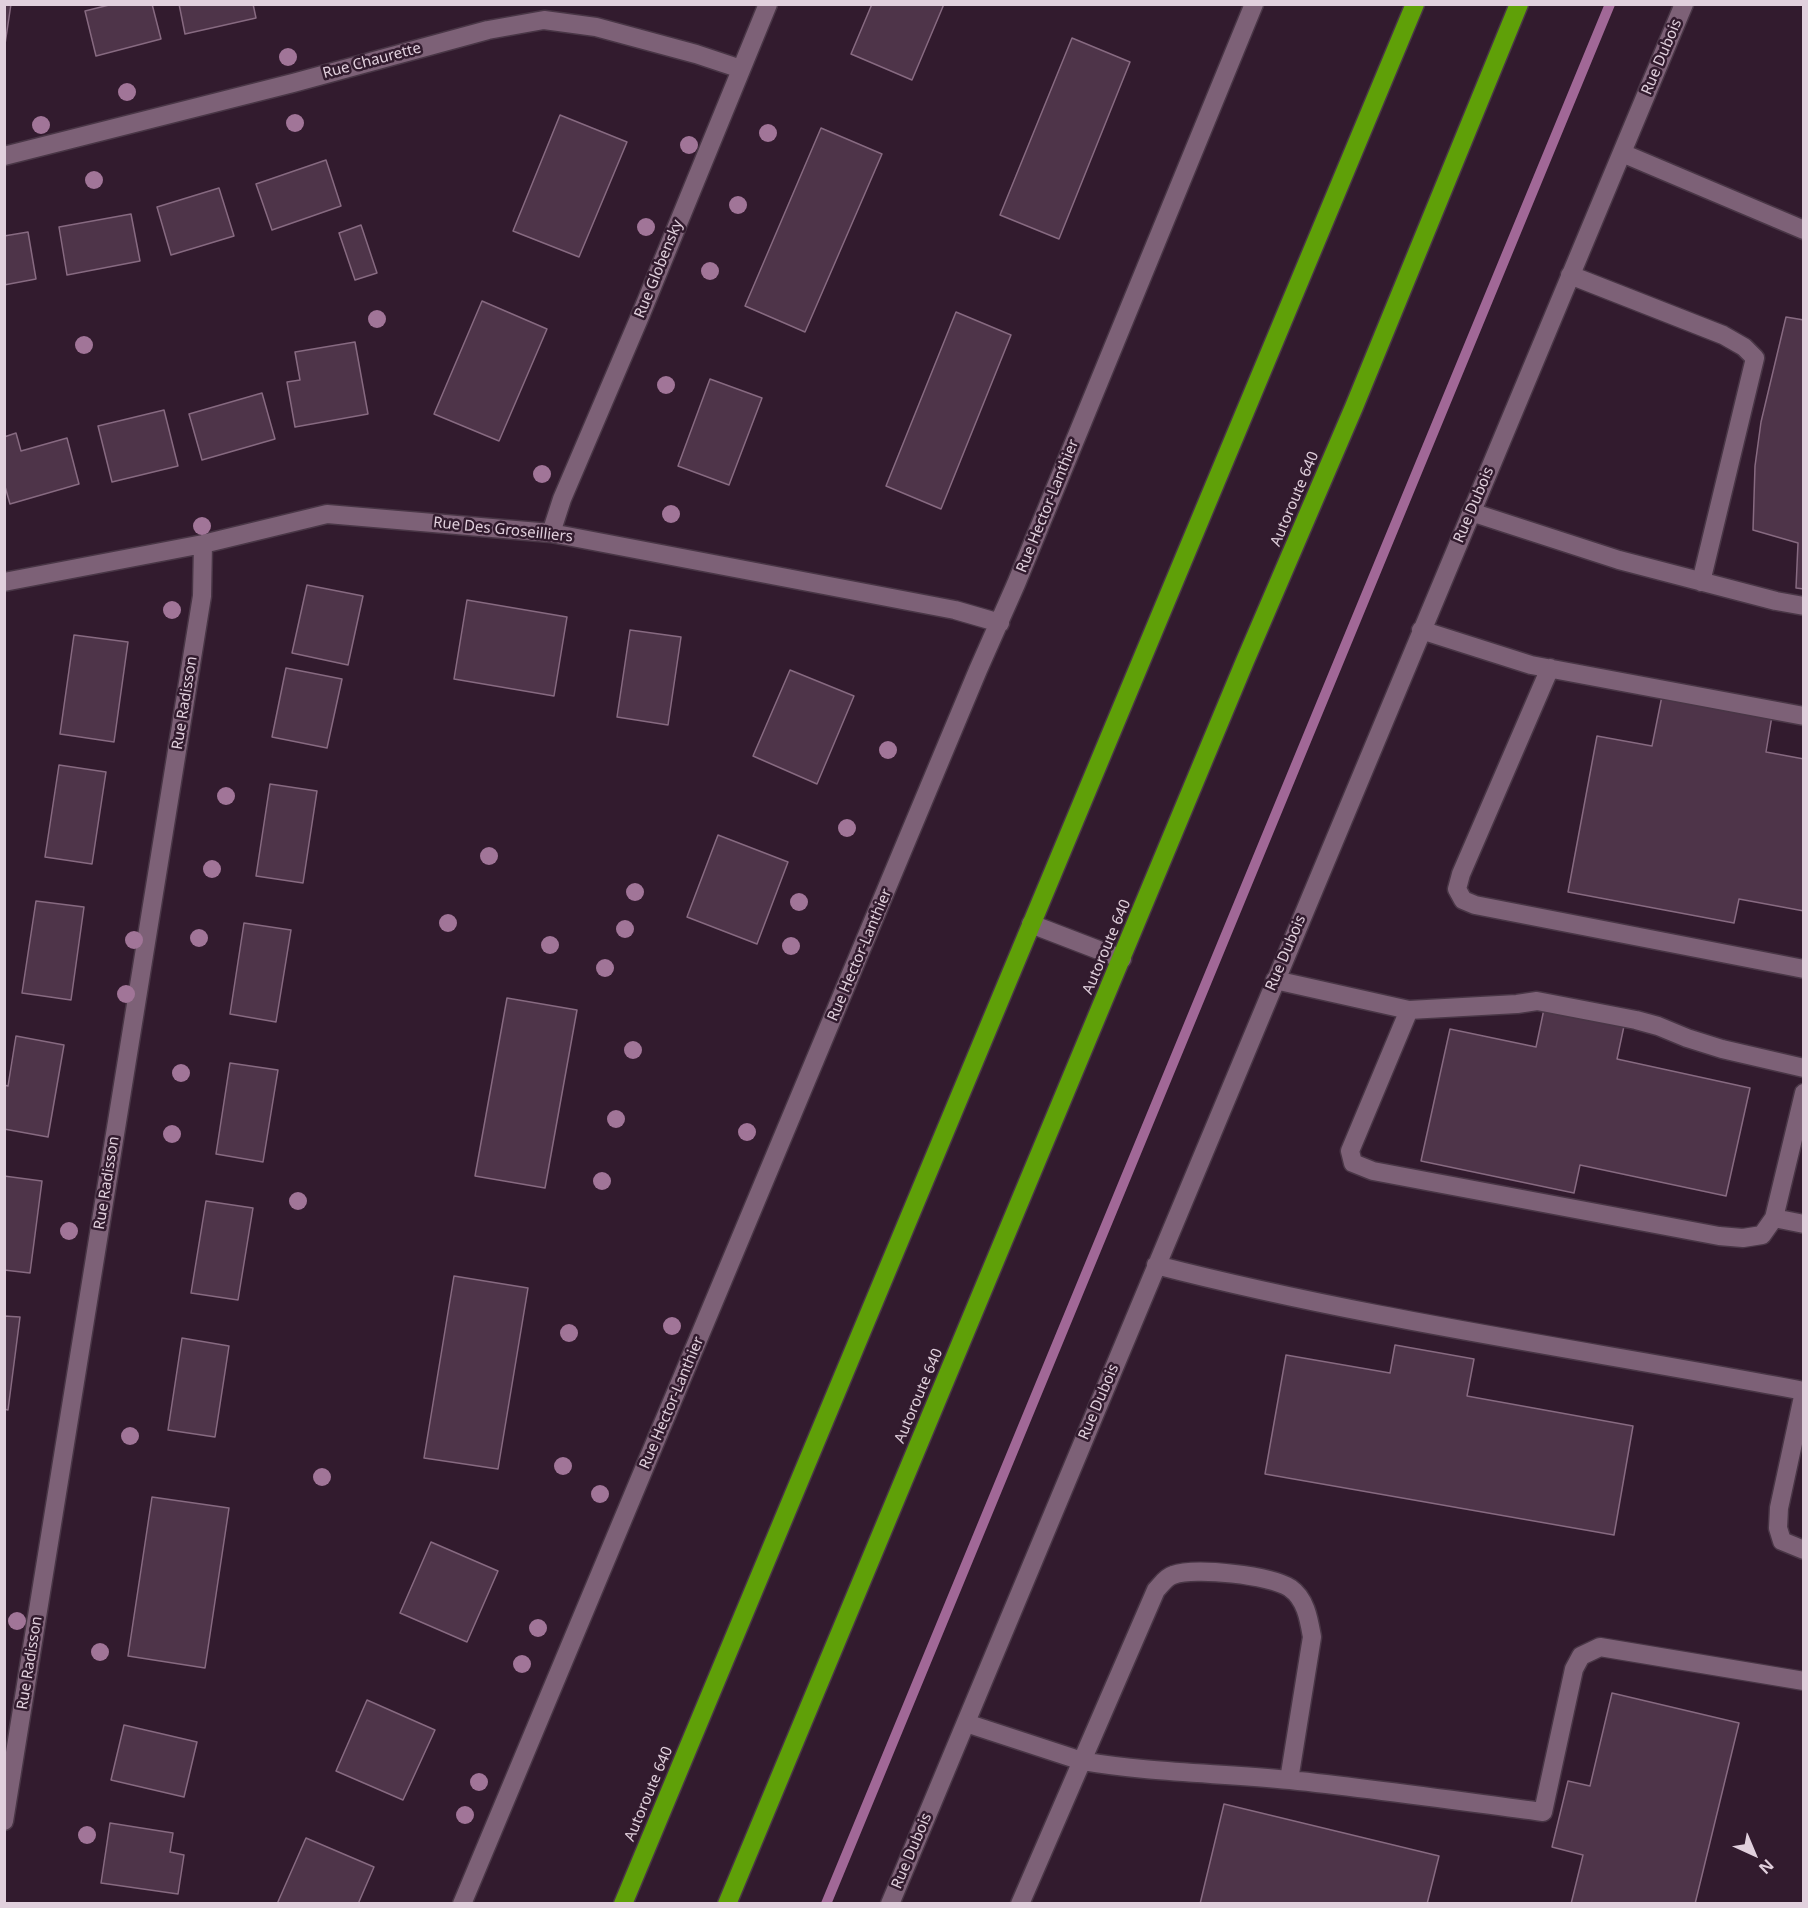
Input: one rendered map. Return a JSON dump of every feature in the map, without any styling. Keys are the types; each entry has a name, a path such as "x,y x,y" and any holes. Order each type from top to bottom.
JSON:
{"highway":[{"name":"Autoroute 640","path":"623,1904 1415,4"},
{"name":"Autoroute 640","path":"727,1904 1245,661 1359,396 1519,4"}],"street":[{"name":"Rue Globensky","path":"551,533 562,499 768,4"},
{"name":"Rue Hector-Lanthier","path":"462,1904 978,670 1000,623 1254,4"},
{"name":"Rue Dubois","path":"891,1904 1684,4"},
{"name":"Rue Chaurette","path":"4,156 292,83 488,30 544,20 596,27 696,54 741,69"},
{"path":"1622,153 1803,230"},
{"path":"1570,275 1724,335 1744,347 1755,358 1701,582"},
{"path":"1471,512 1619,560 1776,602 1803,606"},
{"name":"Rue Des Groseilliers","path":"4,582 203,544 327,514 551,533 955,610 1000,623"},
{"name":"Rue Radisson","path":"4,1821 200,608 203,544"},
{"path":"1421,630 1531,665 1803,716"},
{"path":"1550,668 1461,874 1457,889 1463,900 1475,905 1803,969"},
{"path":"1031,924 1122,959"},
{"path":"1275,980 1409,1010 1537,1001 1636,1020 1722,1049 1803,1068"},
{"path":"1409,1010 1350,1151 1353,1163 1373,1171 1719,1236 1743,1238 1762,1235 1774,1218 1803,1093"},
{"path":"1774,1218 1803,1224"},
{"path":"1156,1265 1238,1286 1335,1306 1803,1392 1779,1508 1778,1528 1782,1541 1803,1550"},
{"path":"1020,1904 1156,1590 1170,1576 1183,1572 1228,1572 1290,1588 1301,1599 1309,1616 1312,1637 1289,1780"},
{"path":"966,1723 1082,1761 1138,1770 1289,1780 1543,1812 1574,1669 1581,1656 1600,1647 1803,1681"}],"building":[{"path":"4,4 11,4 4,51"},
{"path":"113,4 152,4 161,39 96,56 85,11"},
{"path":"179,4 253,4 256,18 185,34"},
{"path":"872,4 944,4 912,80 851,54"},
{"path":"1072,38 1130,62 1059,239 1000,215"},
{"path":"560,115 627,142 579,257 513,231"},
{"path":"821,128 882,154 805,332 745,306"},
{"path":"326,160 341,206 272,230 256,184"},
{"path":"219,188 234,236 171,255 157,207"},
{"path":"131,214 140,261 67,275 59,227"},
{"path":"361,225 377,273 355,280 339,233"},
{"path":"28,232 36,279 4,285 4,236"},
{"path":"482,301 547,329 499,441 434,414"},
{"path":"956,312 1011,335 941,509 886,486"},
{"path":"1786,317 1804,320 1804,589 1796,588 1798,543 1753,530 1755,466 1761,422"},
{"path":"355,342 368,414 295,427 287,382 300,380 295,352"},
{"path":"710,379 762,398 729,485 678,466"},
{"path":"262,393 275,439 202,460 189,414"},
{"path":"164,410 178,466 112,482 98,426"},
{"path":"16,433 21,451 67,438 79,484 10,504 4,483 4,437"},
{"path":"307,585 363,596 348,665 292,653"},
{"path":"467,600 567,617 554,696 454,679"},
{"path":"630,630 681,637 668,725 617,717"},
{"path":"74,635 128,642 114,742 60,734"},
{"path":"286,668 342,679 327,748 272,737"},
{"path":"790,670 854,696 817,784 753,756"},
{"path":"1662,696 1772,716 1766,752 1804,759 1804,911 1739,899 1734,923 1568,892 1597,736 1652,746"},
{"path":"59,765 106,772 92,864 45,857"},
{"path":"270,784 317,791 303,883 256,876"},
{"path":"718,835 788,862 757,944 687,917"},
{"path":"36,901 84,907 71,1000 22,993"},
{"path":"244,923 291,930 276,1022 230,1014"},
{"path":"507,998 577,1010 545,1188 475,1176"},
{"path":"1544,1009 1624,1026 1617,1059 1750,1088 1726,1196 1580,1165 1574,1193 1421,1161 1450,1029 1536,1047"},
{"path":"16,1036 64,1045 48,1137 4,1129 4,1085 8,1086"},
{"path":"230,1063 278,1070 263,1162 216,1154"},
{"path":"4,1176 42,1181 30,1273 4,1270"},
{"path":"206,1201 253,1208 238,1300 191,1293"},
{"path":"454,1276 528,1288 498,1469 424,1458"},
{"path":"4,1316 20,1317 8,1410 4,1409"},
{"path":"182,1338 229,1346 215,1437 168,1430"},
{"path":"1395,1345 1474,1359 1467,1396 1633,1426 1614,1535 1265,1474 1286,1355 1390,1373"},
{"path":"152,1497 229,1508 205,1668 128,1656"},
{"path":"431,1542 498,1571 467,1642 400,1613"},
{"path":"1612,1693 1739,1723 1695,1904 1571,1904 1583,1855 1552,1847 1568,1781 1590,1786"},
{"path":"367,1700 435,1730 403,1800 336,1771"},
{"path":"124,1725 197,1742 184,1797 111,1780"},
{"path":"1224,1804 1439,1856 1427,1904 1200,1904"},
{"path":"110,1823 173,1833 170,1852 184,1855 178,1894 101,1883"},
{"path":"306,1838 374,1867 358,1904 277,1904"}],"waterway":[{"path":"826,1904 1610,4"}]}
